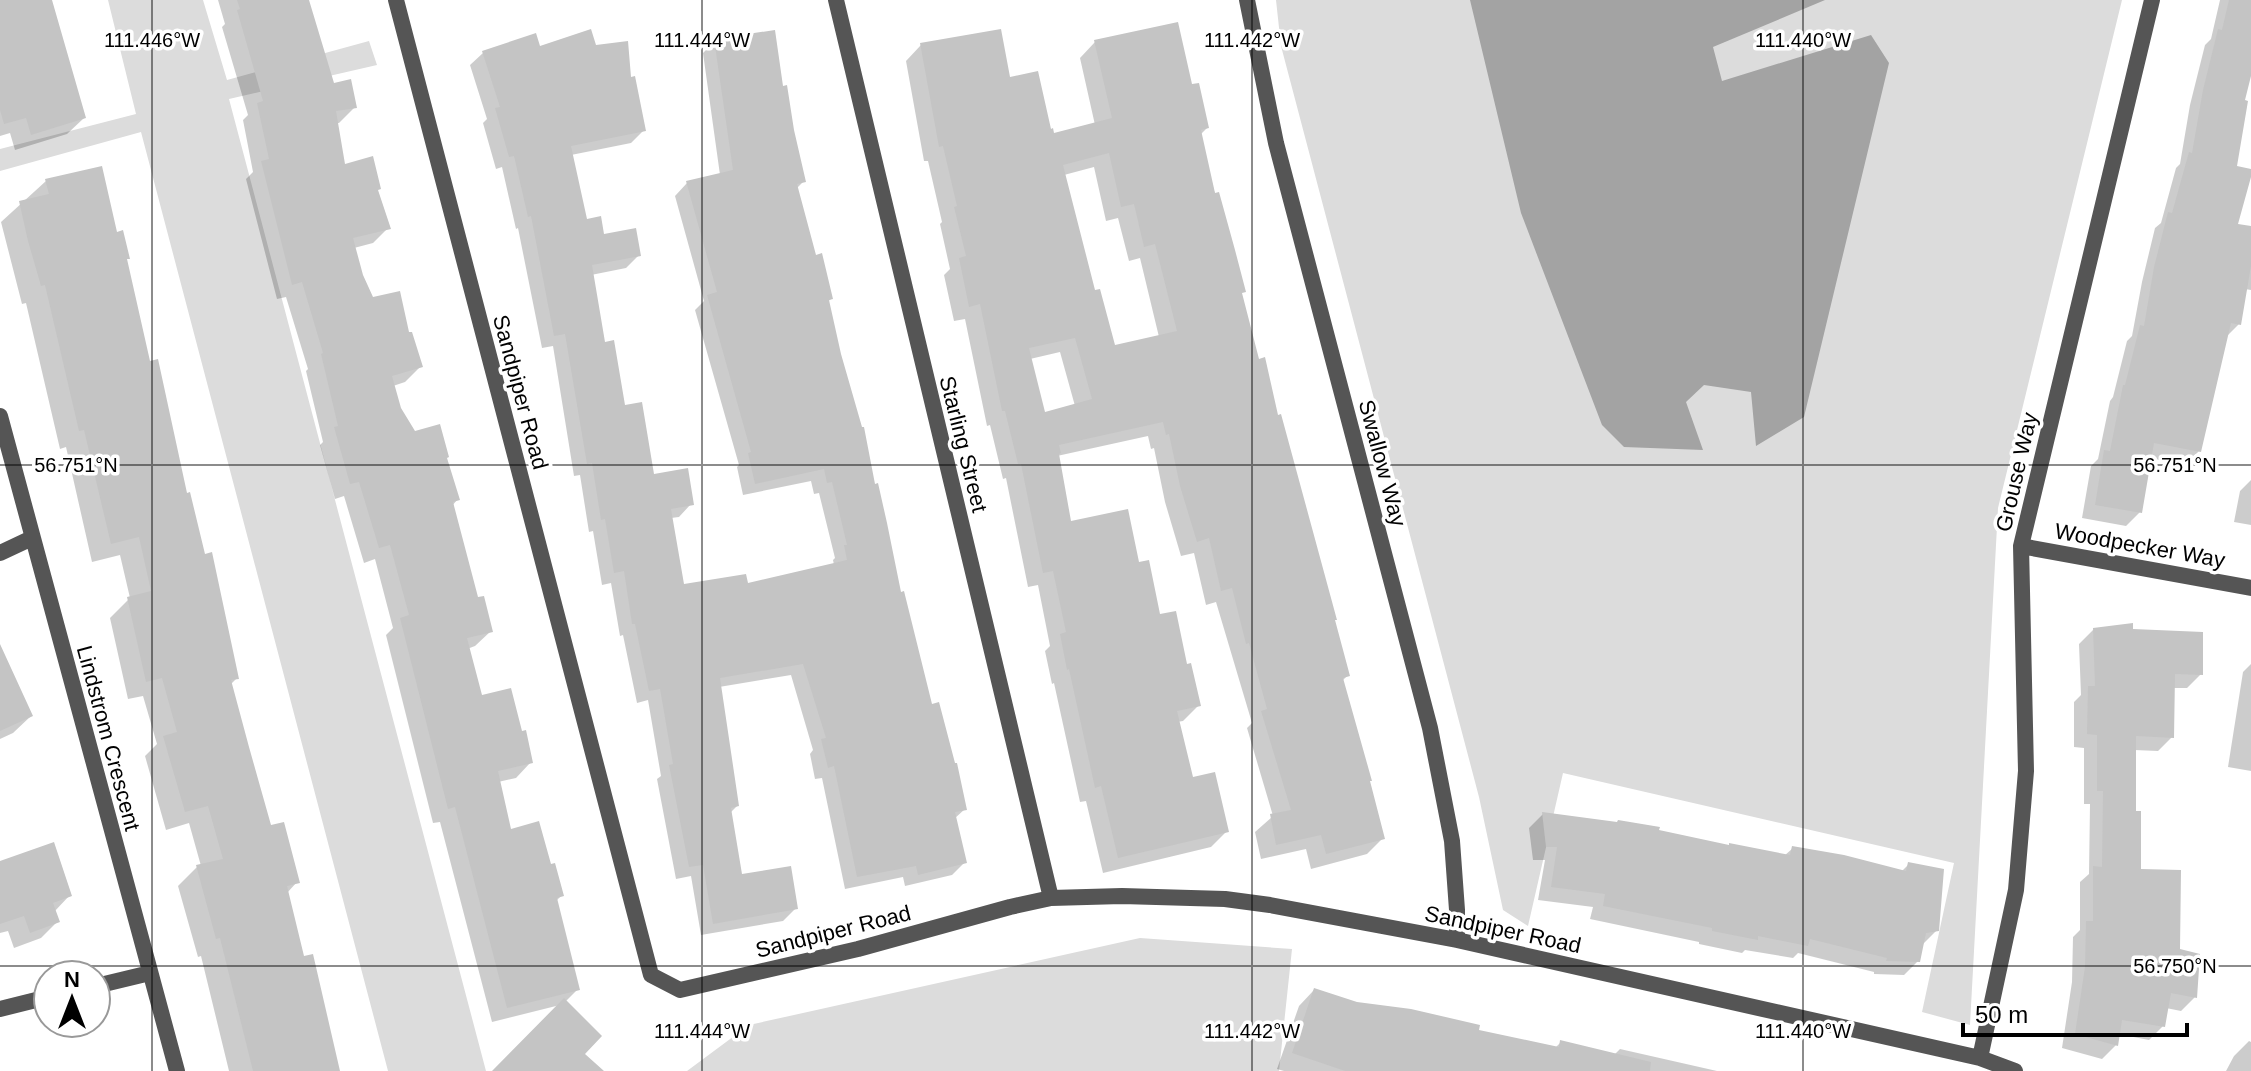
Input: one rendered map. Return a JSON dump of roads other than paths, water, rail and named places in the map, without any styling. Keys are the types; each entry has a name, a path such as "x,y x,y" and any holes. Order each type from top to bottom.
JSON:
{"street":[{"name":"Sandpiper Road","path":"396,0 651,975 680,990 858,949 1051,898 1122,896 1225,899 1457,940 1980,1058 2015,1071"},
{"name":"Starling Street","path":"836,0 1051,898"},
{"name":"Swallow Way","path":"1247,0 1276,143 1430,728 1452,841 1457,940"},
{"name":"Grouse Way","path":"1980,1058 2016,890 2026,771 2021,546 2152,0"},
{"name":"Lindstrom Crescent","path":"0,416 177,1071"},
{"path":"0,553 32,538"},
{"name":"Woodpecker Way","path":"2021,546 2251,588"},
{"path":"112,982 150,973"},
{"path":"0,1009 32,1001"}]}
